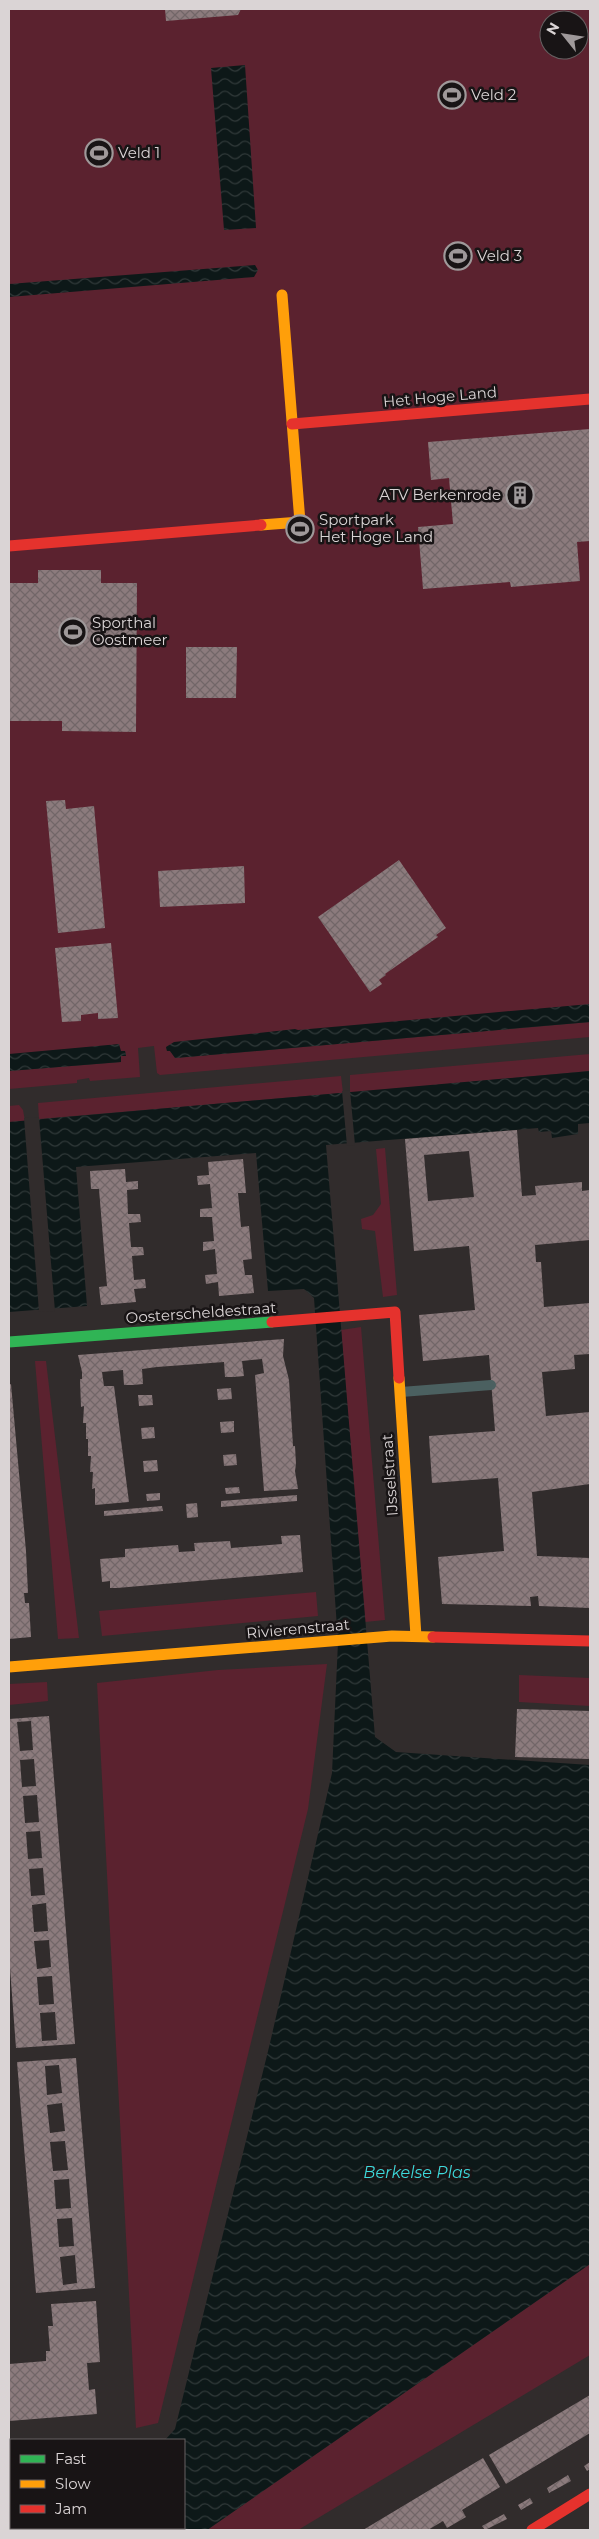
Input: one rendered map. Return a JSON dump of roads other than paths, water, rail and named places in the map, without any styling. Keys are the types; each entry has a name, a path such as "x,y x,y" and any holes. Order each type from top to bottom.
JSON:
{"street":[{"path":"9,546 300,522 282,296"},
{"name":"Het Hoge Land","path":"292,424 590,399"},
{"name":"Oosterscheldestraat","path":"9,1342 395,1312"},
{"name":"IJsselstraat","path":"395,1312 416,1636"},
{"name":"Rivierenstraat","path":"9,1667 416,1636 590,1641"},
{"path":"532,2530 590,2494"}],"lane":[{"path":"400,1392 491,1385"}],"water":[{"path":"245,65 256,228 224,230 211,68"},
{"path":"255,265 258,270 254,277 9,297 9,284"},
{"path":"590,1004 590,1022 175,1058 170,1051 167,1051 166,1047 174,1042 295,1029"},
{"path":"119,1044 121,1051 125,1051 126,1056 121,1056 121,1062 9,1071 9,1054"},
{"name":"Berkelse Plas","path":"590,1071 590,1123 578,1124 578,1134 552,1138 551,1131 539,1132 538,1128 326,1145 375,1737 396,1752 590,1765 590,2264 207,2530 9,2530 9,2474 10,2529 185,2529 185,2439 166,2439 175,2429 270,2043 332,1773 338,1642 314,1298 304,1289 268,1291 256,1153 76,1167 87,1306 9,1312 9,1122"}],"place":[{"name":"Veld 2","path":"452,95"},
{"name":"Veld 1","path":"99,153"},
{"name":"Veld 3","path":"458,256"},
{"name":"ATV Berkenrode","path":"520,495"},
{"name":"Sportpark Het Hoge Land","path":"300,529"},
{"name":"Sporthal Oostmeer","path":"73,632"}]}
